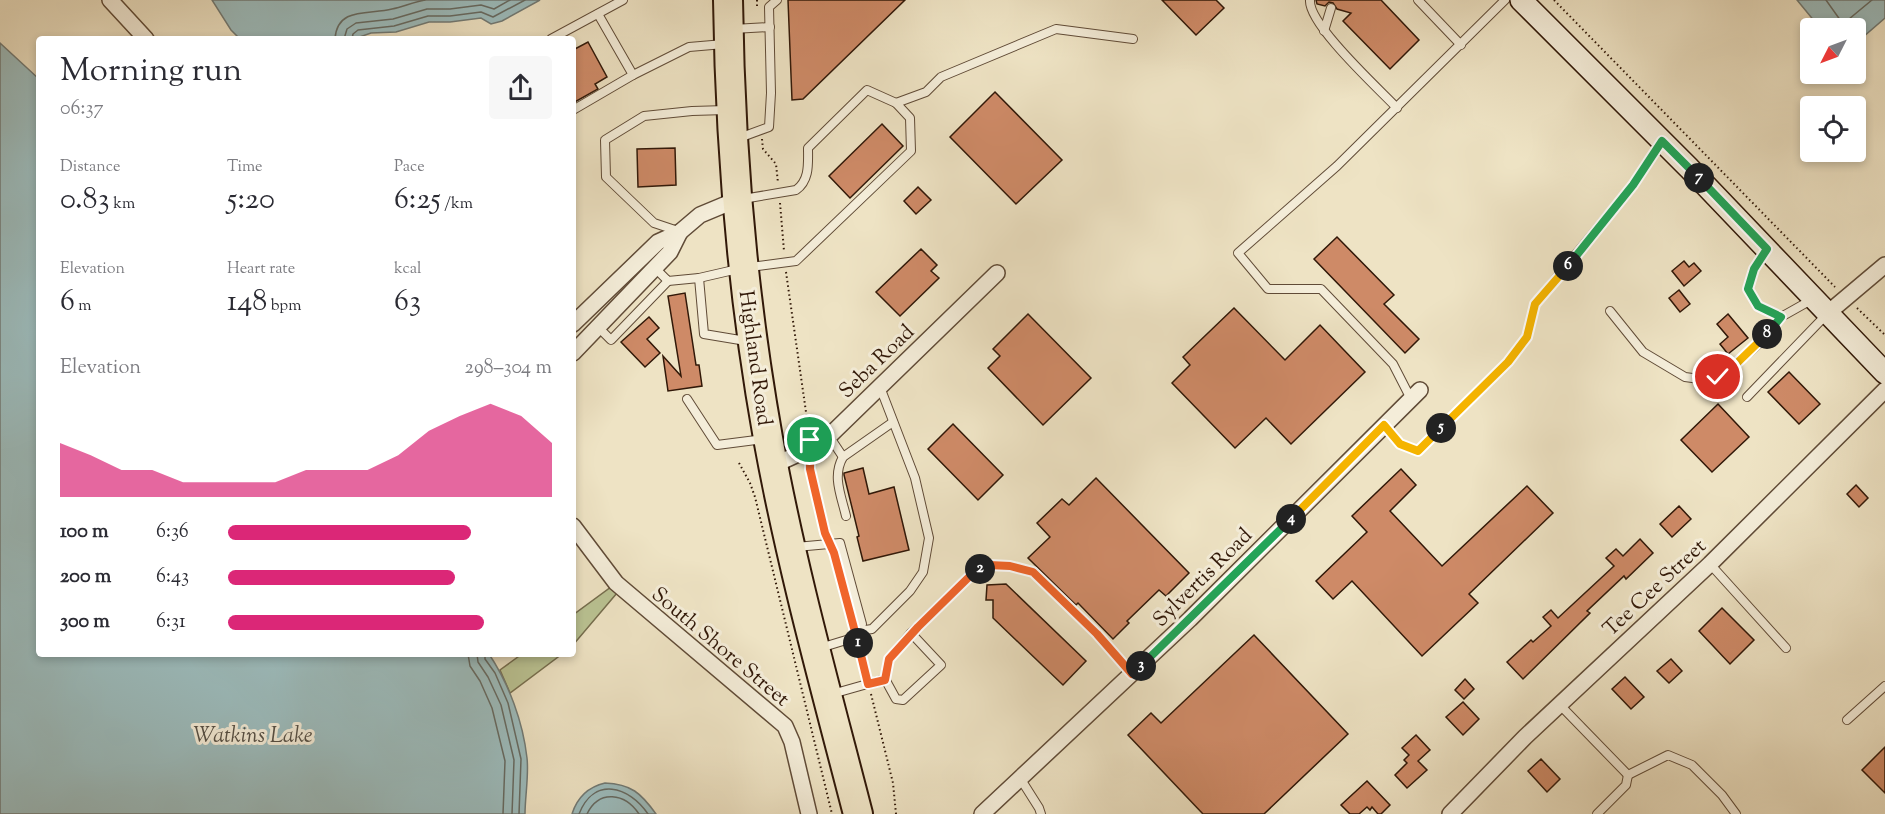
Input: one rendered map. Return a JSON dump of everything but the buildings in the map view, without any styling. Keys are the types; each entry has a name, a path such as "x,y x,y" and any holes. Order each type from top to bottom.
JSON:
{"highway":[{"name":"Highland Road","path":"728,0 736,200 753,342 771,452 791,547 858,814"}],"street":[{"path":"110,0 143,36"},
{"path":"1521,0 1662,141 1885,372"},
{"path":"596,329 577,321 658,242 680,231 700,215 736,200"},
{"path":"576,350 670,252 680,231"},
{"path":"1821,306 1846,297 1885,265"},
{"name":"Seba Road","path":"771,452 810,449 822,443 997,273"},
{"name":"Tee Cee Street","path":"1450,814 1559,704 1710,564 1885,390"},
{"name":"Sylvertis Road","path":"982,814 1190,619 1415,394"},
{"name":"South Shore Street","path":"576,530 598,562 622,589 785,726 792,742 809,814"}],"lane":[{"path":"557,36 623,0"},
{"path":"732,140 769,127 771,93 769,4 777,0"},
{"path":"1310,0 1310,7 1324,31 1396,108"},
{"path":"1418,0 1461,45"},
{"path":"1415,394 1393,364 1321,289 1268,289 1238,253 1337,166 1505,0"},
{"path":"1324,31 1331,8"},
{"path":"598,14 633,75"},
{"path":"576,108 633,75 689,47 758,28 770,27"},
{"path":"896,103 926,92 941,77 1056,29 1133,39"},
{"path":"596,329 611,340 668,281 699,278 744,268 796,261 911,151 910,118 896,103 867,90 808,148 808,171 801,186 795,190 736,200"},
{"path":"680,231 654,222 606,177 605,140 644,116 731,110"},
{"path":"1384,425 1400,444 1418,451 1508,362 1527,337 1535,304 1633,185 1662,141"},
{"path":"1767,249 1754,269 1748,289 1758,306 1781,317"},
{"path":"655,268 668,281"},
{"path":"699,278 704,334 753,342"},
{"path":"1610,311 1643,352 1685,377 1707,380 1718,377 1736,364 1764,339 1781,317 1821,306"},
{"path":"1747,397 1821,306"},
{"path":"816,649 872,629 910,591 923,572 929,538 915,478 880,387"},
{"path":"687,399 717,445 771,452"},
{"path":"846,516 836,474 843,457 893,422"},
{"path":"829,436 843,457"},
{"path":"791,547 840,543 862,624 857,634"},
{"path":"1710,564 1786,648"},
{"path":"911,633 941,665 903,700 896,699 885,680 889,659 911,633 970,576 989,565 1010,566 1033,572 1097,634 1132,674"},
{"path":"828,695 885,680"},
{"path":"1848,720 1885,686"},
{"path":"1559,704 1628,775"},
{"path":"1628,775 1668,755 1692,765 1722,795 1736,814"},
{"path":"1597,814 1626,785 1628,775"},
{"path":"1020,778 1041,814"}],"path":[{"path":"757,0 758,28"},
{"path":"1554,0 1708,159 1885,335"},
{"path":"762,130 763,149 776,164 781,192 786,263 810,449 810,469 825,533 830,544"},
{"path":"739,463 755,497 832,814"},
{"path":"857,634 893,783 896,814"}],"green space":[{"path":"611,587 617,593 576,641 576,613"},
{"path":"518,657 558,657 510,693 500,670"}],"water":[{"path":"212,0 540,0 502,21 491,24 481,18 429,22 396,32 371,33 362,36 237,36"},
{"path":"1797,0 1885,0 1885,18 1866,34 1866,18 1812,18"},
{"name":"Watkins Lake","path":"0,43 36,76 36,657 491,657 509,691 518,717 525,744 527,779 525,814 0,814"},
{"path":"605,783 622,785 635,791 656,814 572,814 584,794 593,787"}],"route":[{"path":"810,440 810,469 825,533 834,553 868,684 885,680 889,659 911,633 970,576 989,565 1010,566 1033,572 1097,634 1132,674 1384,425 1400,444 1418,451 1508,362 1527,337 1535,304 1633,185 1662,141 1767,249 1754,269 1748,289 1758,306 1781,317 1764,339 1718,377"}]}
